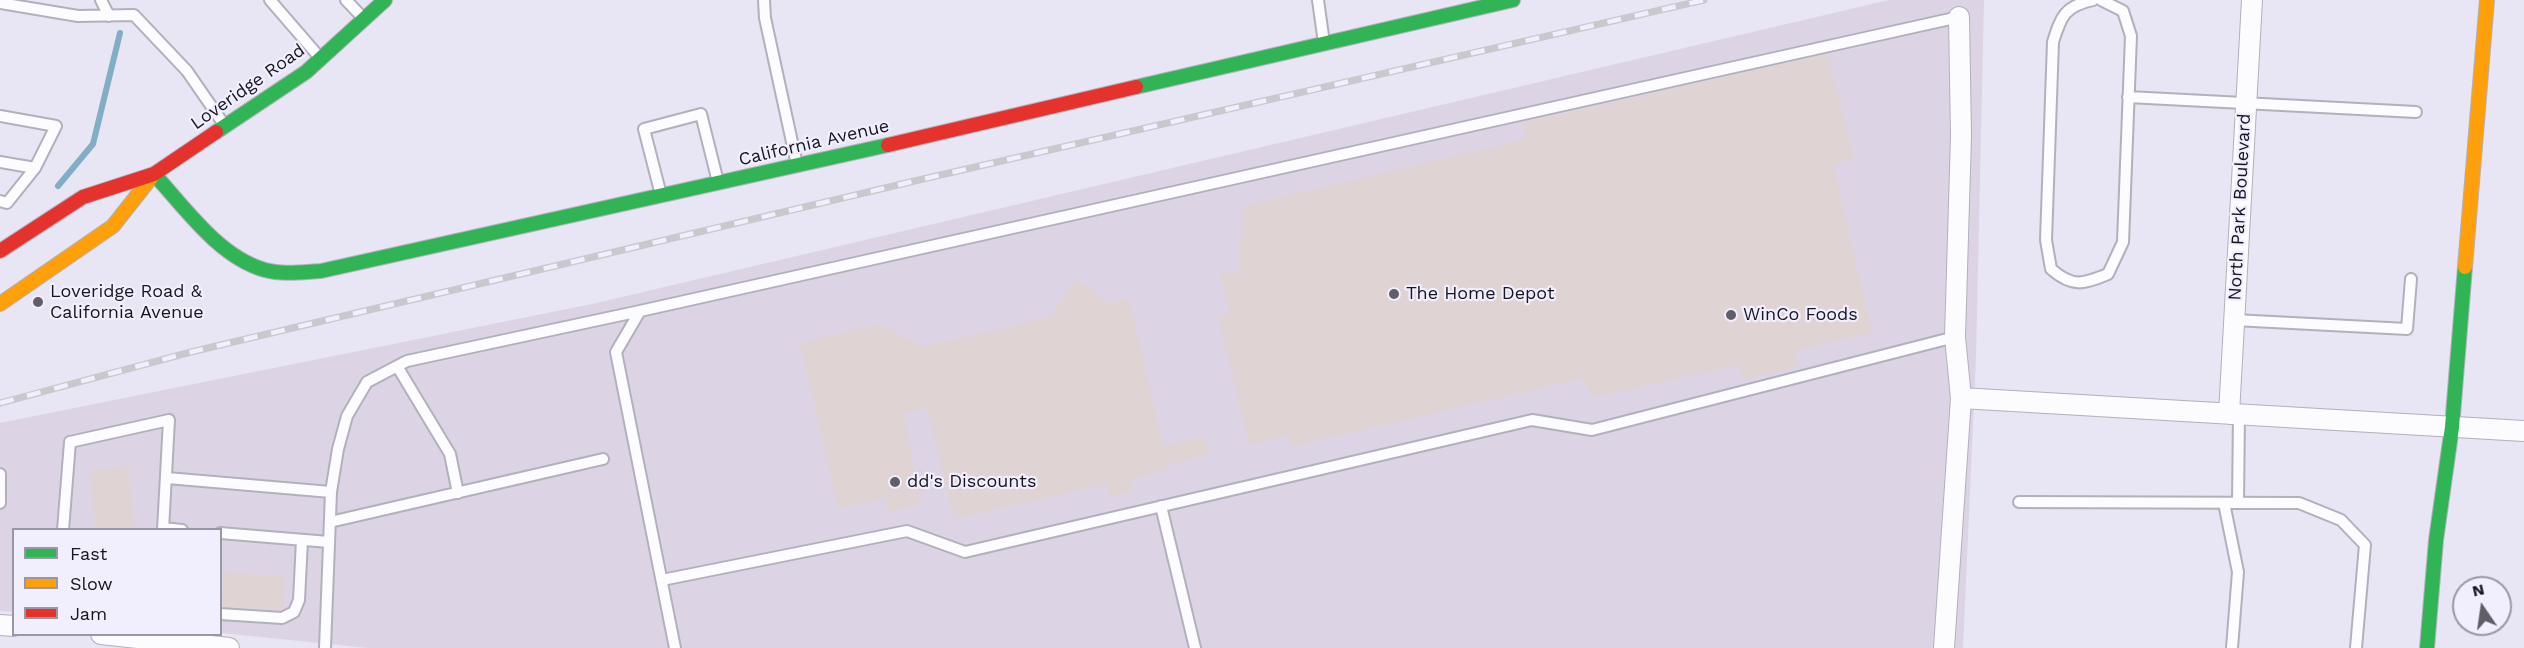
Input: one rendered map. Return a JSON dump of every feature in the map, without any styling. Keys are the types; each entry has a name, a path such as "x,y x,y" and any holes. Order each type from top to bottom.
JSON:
{"street":[{"name":"Loveridge Road","path":"0,251 83,197 154,174 306,72 385,0"},
{"name":"California Avenue","path":"154,174 225,246 245,262 265,270 289,272 321,270 718,183 1513,0"},
{"name":"North Park Boulevard","path":"2234,414 2234,320 2252,0"},
{"path":"2427,648 2436,540 2452,427 2487,0"},
{"path":"1944,648 1961,398 1955,337 1961,136 1959,17"},
{"name":"Loveridge Road","path":"0,304 113,226 154,174"},
{"path":"1961,398 2524,431"},
{"path":"116,636 229,648"}],"lane":[{"path":"100,0 109,15"},
{"path":"270,0 321,59"},
{"path":"346,0 364,20"},
{"path":"764,0 765,18 797,165"},
{"path":"1318,0 1324,44"},
{"path":"2093,0 2074,4 2060,22 2053,42 2046,240 2051,269 2066,281 2086,283 2108,274 2123,242 2131,36 2123,11 2101,0"},
{"path":"0,3 78,16 134,15 187,71 225,126"},
{"path":"325,648 331,492 346,416 367,381 407,361 1959,17"},
{"path":"2128,97 2416,112"},
{"path":"661,195 644,129 701,114 718,183"},
{"path":"0,116 56,126 35,168 7,203 0,201"},
{"path":"0,162 35,168"},
{"path":"2234,320 2407,329 2411,279"},
{"path":"640,311 616,352 675,648"},
{"path":"662,580 907,531 965,552 1532,420 1592,430 1955,337"},
{"path":"397,366 450,454 458,493"},
{"path":"2234,414 2238,503"},
{"path":"63,528 70,442 169,420 163,528"},
{"path":"330,522 603,459"},
{"path":"167,478 331,492"},
{"path":"0,481 0,503"},
{"path":"2019,502 2299,503 2341,520 2365,545 2356,648"},
{"path":"2224,503 2238,572 2232,648"},
{"path":"1161,506 1195,648"},
{"path":"222,533 329,542"},
{"path":"222,614 282,618 294,612 299,600 302,540"}],"shaded area":[{"path":"1889,0 1984,0 1976,357 1963,648 368,648 222,633 222,528 12,528 12,612 0,611 0,423 592,304"}],"building":[{"path":"1828,54 1854,159 1833,164 1872,333 1794,351 1798,366 1742,380 1739,365 1592,398 1583,378 1291,447 1289,436 1249,445 1218,317 1230,313 1220,273 1238,274 1243,206 1526,139 1523,123"},
{"path":"1076,279 1111,303 1129,298 1163,446 1204,437 1208,455 1167,465 1168,470 1130,479 1133,491 1110,496 1107,484 954,519 927,408 904,413 921,504 888,512 885,498 838,509 800,343 880,324 921,347 1050,317"},
{"path":"129,466 134,528 95,528 90,470"},
{"path":"225,571 285,577 283,609 222,607"}],"waterway":[{"path":"58,186 93,144 120,33"}],"railway":[{"path":"0,403 191,352 923,179 1704,0"}],"traffic: fast":[{"path":"216,132 306,72 385,0"},
{"path":"1136,87 1513,0"},
{"path":"154,174 204,230 233,254 248,264 265,270 293,273 321,271 888,145"},
{"path":"2427,648 2436,540 2452,427 2465,267"}],"traffic: slow":[{"path":"2465,267 2487,0"},
{"path":"0,304 113,226 154,174"}],"traffic: jam":[{"path":"888,145 1136,87"},
{"path":"0,251 83,197 154,174 216,132"}],"place":[{"name":"The Home Depot","path":"1394,294"},
{"name":"Loveridge Road & California Avenue","path":"38,302"},
{"name":"WinCo Foods","path":"1731,315"},
{"name":"dd's Discounts","path":"895,482"}]}
